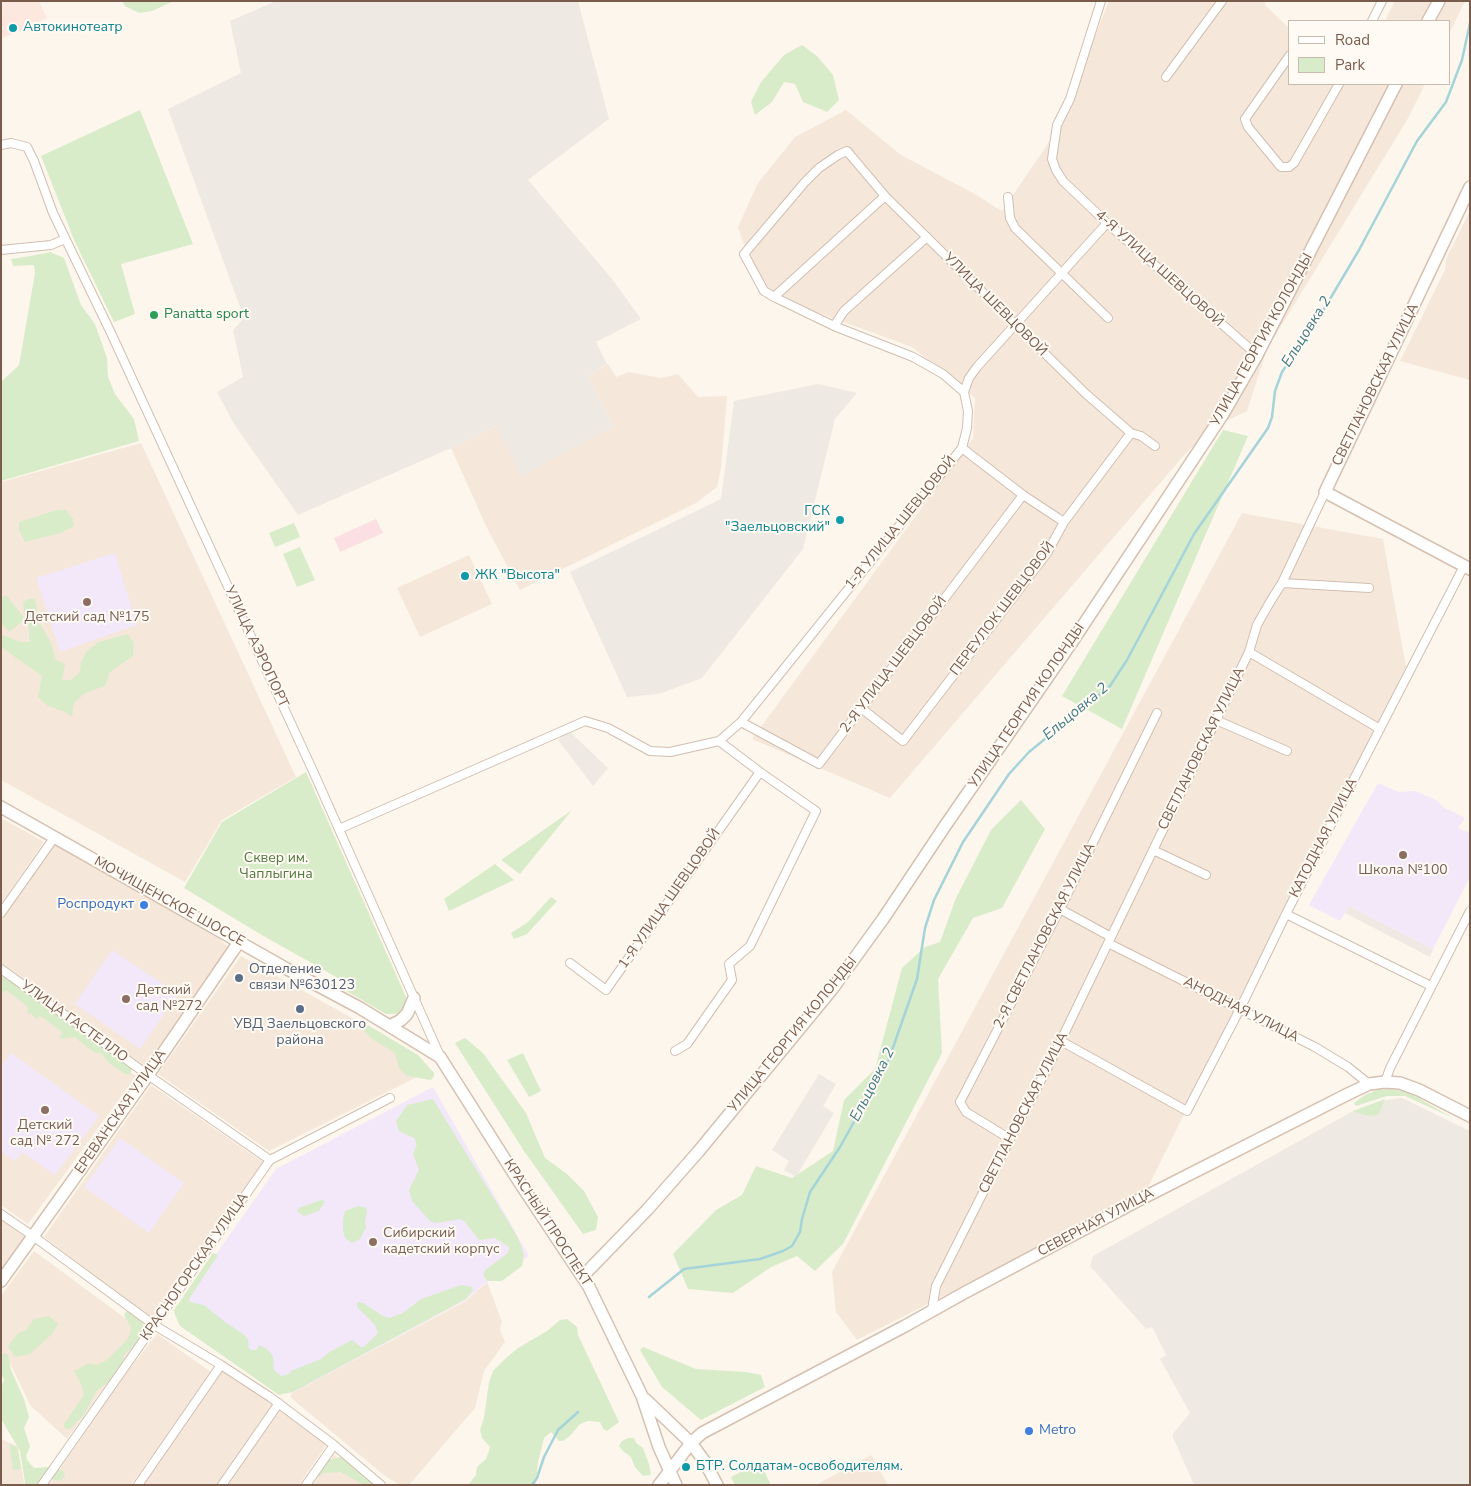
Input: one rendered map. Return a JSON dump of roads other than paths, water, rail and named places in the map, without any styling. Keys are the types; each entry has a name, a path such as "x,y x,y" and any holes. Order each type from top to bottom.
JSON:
{"main road":[{"path":"1429,20 1439,1"},
{"name":"УЛИЦА ГЕОРГИЯ КОЛОНДЫ","path":"583,1276 642,1216 698,1152 833,988 884,920 945,826 1074,639 1223,414 1257,355 1395,85"},
{"name":"СВЕТЛАНОВСКАЯ УЛИЦА","path":"1325,492 1470,187"},
{"path":"1325,492 1467,568"},
{"name":"МОЧИЩЕНСКОЕ ШОССЕ","path":"1,807 390,1026 440,1057"},
{"name":"ЕРЕВАНСКАЯ УЛИЦА","path":"1,1281 148,1075 239,942"},
{"path":"390,1026 407,1014 414,998"},
{"name":"КРАСНЫЙ ПРОСПЕКТ","path":"440,1057 518,1180 583,1276 642,1396 659,1447 671,1469 676,1485"},
{"name":"СЕВЕРНАЯ УЛИЦА","path":"659,1485 691,1443 708,1429 1143,1198 1369,1084 1400,1083 1470,1116"},
{"name":"КРАСНЫЙ ПРОСПЕКТ","path":"642,1396 691,1443 705,1462 717,1485"}],"street":[{"name":"4-Я УЛИЦА ШЕВЦОВОЙ","path":"1101,1 1070,99 1057,125 1052,159 1056,170 1063,181 1107,223 1257,355"},
{"path":"1166,77 1222,1"},
{"path":"1372,20 1382,1"},
{"path":"1288,58 1245,119 1248,128 1281,167 1289,167 1294,163 1339,85"},
{"name":"УЛИЦА АЭРОПОРТ","path":"1,145 11,143 27,147 65,239 81,269 339,829 440,1057"},
{"name":"УЛИЦА ШЕВЦОВОЙ","path":"774,297 764,291 744,254 819,168 838,154 848,151 884,196 1085,393 1131,433 1141,436 1155,446"},
{"path":"884,196 774,297 834,326 913,357 943,374 964,392 969,378 977,367 1107,223"},
{"path":"1008,197 1010,218 1015,228 1108,318"},
{"path":"834,326 844,311 927,238"},
{"path":"1,250 51,245 65,239"},
{"name":"1-Я УЛИЦА ШЕВЦОВОЙ","path":"719,741 741,722 962,448 967,428 968,411 964,392"},
{"name":"ПЕРЕУЛОК ШЕВЦОВОЙ","path":"861,708 903,741 1048,554 1064,522 1131,433"},
{"path":"962,448 1023,496 1064,522"},
{"name":"СВЕТЛАНОВСКАЯ УЛИЦА","path":"932,1310 936,1286 1061,1041 1249,652 1257,625 1282,584 1325,492"},
{"name":"2-Я УЛИЦА ШЕВЦОВОЙ","path":"741,722 819,764 1023,496"},
{"name":"КАТОДНАЯ УЛИЦА","path":"1061,1041 1187,1111 1380,728 1467,568"},
{"path":"1282,584 1369,588"},
{"path":"1249,652 1380,728"},
{"name":"2-Я СВЕТЛАНОВСКАЯ УЛИЦА","path":"1010,1139 966,1112 960,1102 1060,909 1157,713"},
{"path":"339,829 585,720 608,728 650,751 670,752 719,741 816,811 750,946 729,964 732,980 687,1044 675,1051"},
{"path":"1216,720 1287,751"},
{"name":"1-Я УЛИЦА ШЕВЦОВОЙ","path":"570,963 606,990 760,772"},
{"path":"1,913 54,838"},
{"path":"1153,850 1206,875"},
{"name":"АНОДНАЯ УЛИЦА","path":"1060,909 1109,940 1315,1047 1348,1067 1369,1084"},
{"path":"1286,914 1431,986"},
{"path":"1385,1082 1390,1068 1431,986 1469,914"},
{"name":"УЛИЦА ГАСТЕЛЛО","path":"1,969 270,1160"},
{"name":"КРАСНОГОРСКАЯ УЛИЦА","path":"42,1485 270,1160 390,1098"},
{"path":"1,1214 154,1326 221,1365 279,1403 334,1445 381,1485"},
{"path":"138,1485 221,1365"},
{"path":"222,1485 279,1403"},
{"path":"306,1485 334,1445"}],"waterway":[{"name":"Ельцовка 2","path":"649,1297 684,1269 760,1259 792,1246 800,1232 810,1192 840,1147 889,1059 917,979 925,928 934,900 963,842 1009,774 1029,752 1110,686 1127,660 1194,534 1268,428 1272,417 1275,391 1282,372 1311,331 1359,250 1417,141 1446,102 1462,60 1470,23"},
{"name":"Ельцовка 2","path":"532,1485 537,1478 544,1457 558,1430 578,1412"}],"place":[{"name":"Автокинотеатр","path":"13,28"},
{"name":"Panatta sport","path":"154,315"},
{"name":"ГСК \"Заельцовский\"","path":"840,520"},
{"name":"ЖК \"Высота\"","path":"465,576"},
{"name":"Детский сад №175","path":"87,602"},
{"name":"Школа №100","path":"1403,855"},
{"name":"Роспродукт","path":"144,905"},
{"name":"Отделение связи №630123","path":"239,978"},
{"name":"Детский сад №272","path":"126,999"},
{"name":"УВД Заельцовского района","path":"300,1009"},
{"name":"Детский сад № 272","path":"45,1110"},
{"name":"Сибирский кадетский корпус","path":"373,1242"},
{"name":"Metro","path":"1029,1431"},
{"name":"БТР. Солдатам-освободителям.","path":"686,1467"}],"park label":[{"name":"Сквер им. Чаплыгина","path":"276,868"}]}
